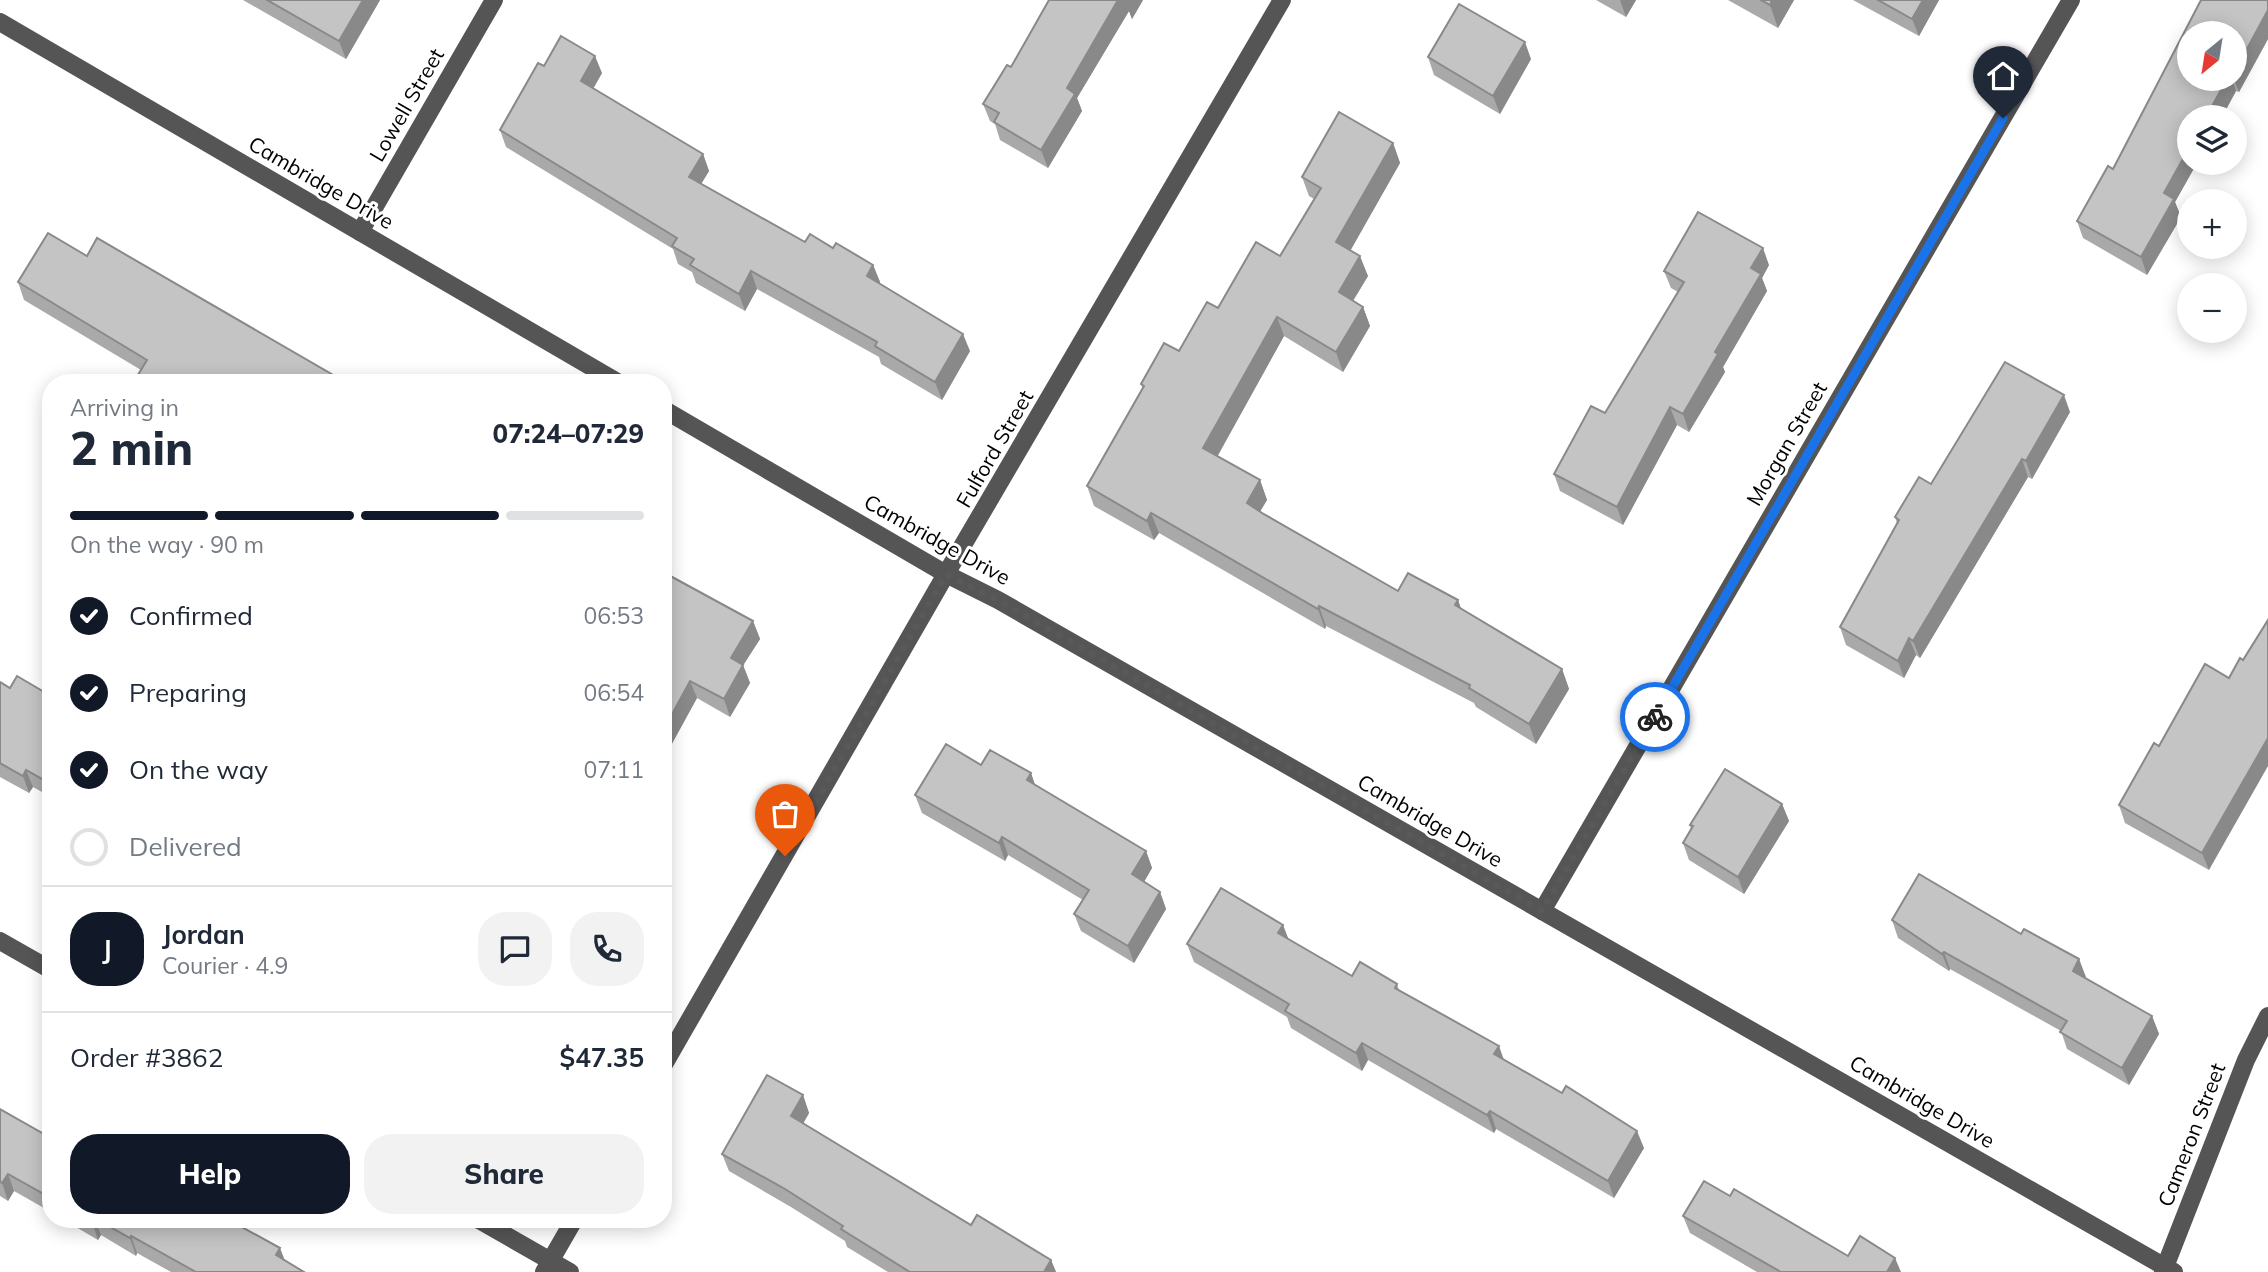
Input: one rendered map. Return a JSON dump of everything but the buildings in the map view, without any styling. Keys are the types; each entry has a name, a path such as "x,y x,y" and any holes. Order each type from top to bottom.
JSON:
{"street":[{"name":"Lowell Street","path":"360,232 494,0"},
{"name":"Fulford Street","path":"672,1050 946,574 1282,0"},
{"name":"Morgan Street","path":"1542,911 2071,0"},
{"name":"Cambridge Drive","path":"0,22 604,374"},
{"name":"Cambridge Drive","path":"672,414 946,574 998,600 2167,1270"},
{"path":"0,941 42,965"},
{"name":"Cameron Street","path":"2167,1270 2246,1060 2268,1016"},
{"path":"491,1228 547,1267 570,1272"},
{"path":"547,1267 569,1228"}],"way so far":[{"path":"785,856 918,628 946,574 998,600 1542,911 1655,717"}],"route":[{"path":"1655,717 2003,118"}]}
